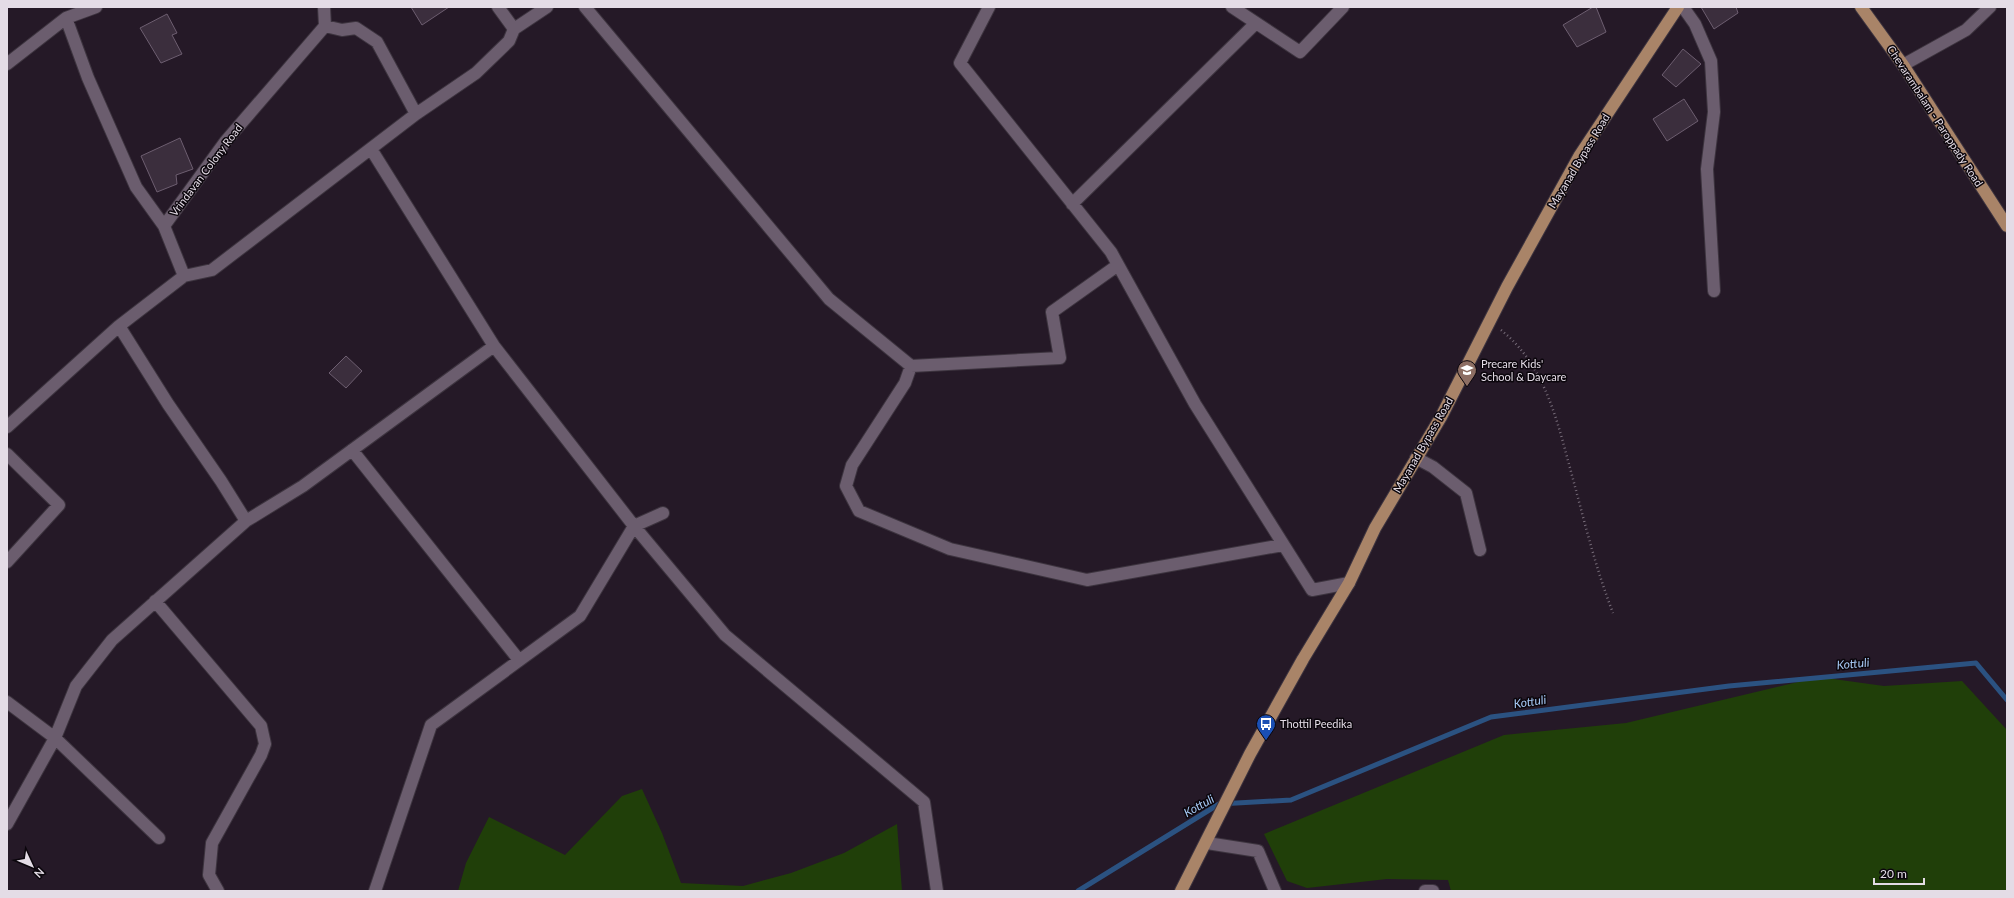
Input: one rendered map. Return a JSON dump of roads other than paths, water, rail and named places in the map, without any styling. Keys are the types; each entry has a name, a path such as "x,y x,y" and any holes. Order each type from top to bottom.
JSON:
{"main road":[{"name":"Mayanad Bypass Road","path":"1181,891 1250,754 1303,659 1349,583 1375,528 1441,417 1490,321 1580,155 1678,7"},
{"name":"Chevarambalam - Paroppady Road","path":"1860,7 1903,65 2007,226"}],"street":[{"path":"7,64 66,18 96,7"},
{"path":"324,7 325,26 342,30 356,28 377,42 416,114"},
{"path":"498,7 514,29"},
{"path":"7,427 119,326 184,276 212,270 416,114 476,73 509,41 514,29 547,7"},
{"path":"585,7 829,299 911,366 1060,358 1052,312 1118,265"},
{"path":"989,7 960,63 1111,252 1195,404 1312,590 1349,583"},
{"path":"1232,7 1300,52 1343,7"},
{"path":"1683,7 1695,24 1711,61 1714,112 1708,169 1714,291"},
{"path":"1903,65 1966,30 1990,7"},
{"name":"Vrindavan Colony Road","path":"66,18 88,78 136,187 164,226 225,142 325,26"},
{"path":"1072,204 1256,23"},
{"path":"370,149 494,346 634,526 725,635 924,802 937,891"},
{"path":"164,226 184,276"},
{"path":"119,326 168,404 221,480 246,521"},
{"path":"7,824 55,738 76,686 112,640 246,521 303,486 494,346"},
{"path":"911,366 905,383 852,465 846,486 859,511 950,549 1087,580 1283,545"},
{"path":"352,450 519,660"},
{"path":"7,454 59,505 7,562"},
{"path":"1416,458 1433,467 1466,493 1480,550"},
{"path":"375,891 431,725 580,616 634,526 663,512"},
{"path":"155,601 260,726 265,744 261,755 212,843 209,875 218,891"},
{"path":"7,702 55,738 159,838"},
{"path":"1208,840 1258,851 1275,891"}],"waterway":[{"name":"Kottuli","path":"1078,891 1219,804 1291,800 1491,717 1729,686 1976,663 2007,700"}],"place":[{"name":"Precare Kids' School & Daycare","path":"1467,387"},
{"name":"Thottil Peedika","path":"1266,741"}]}
